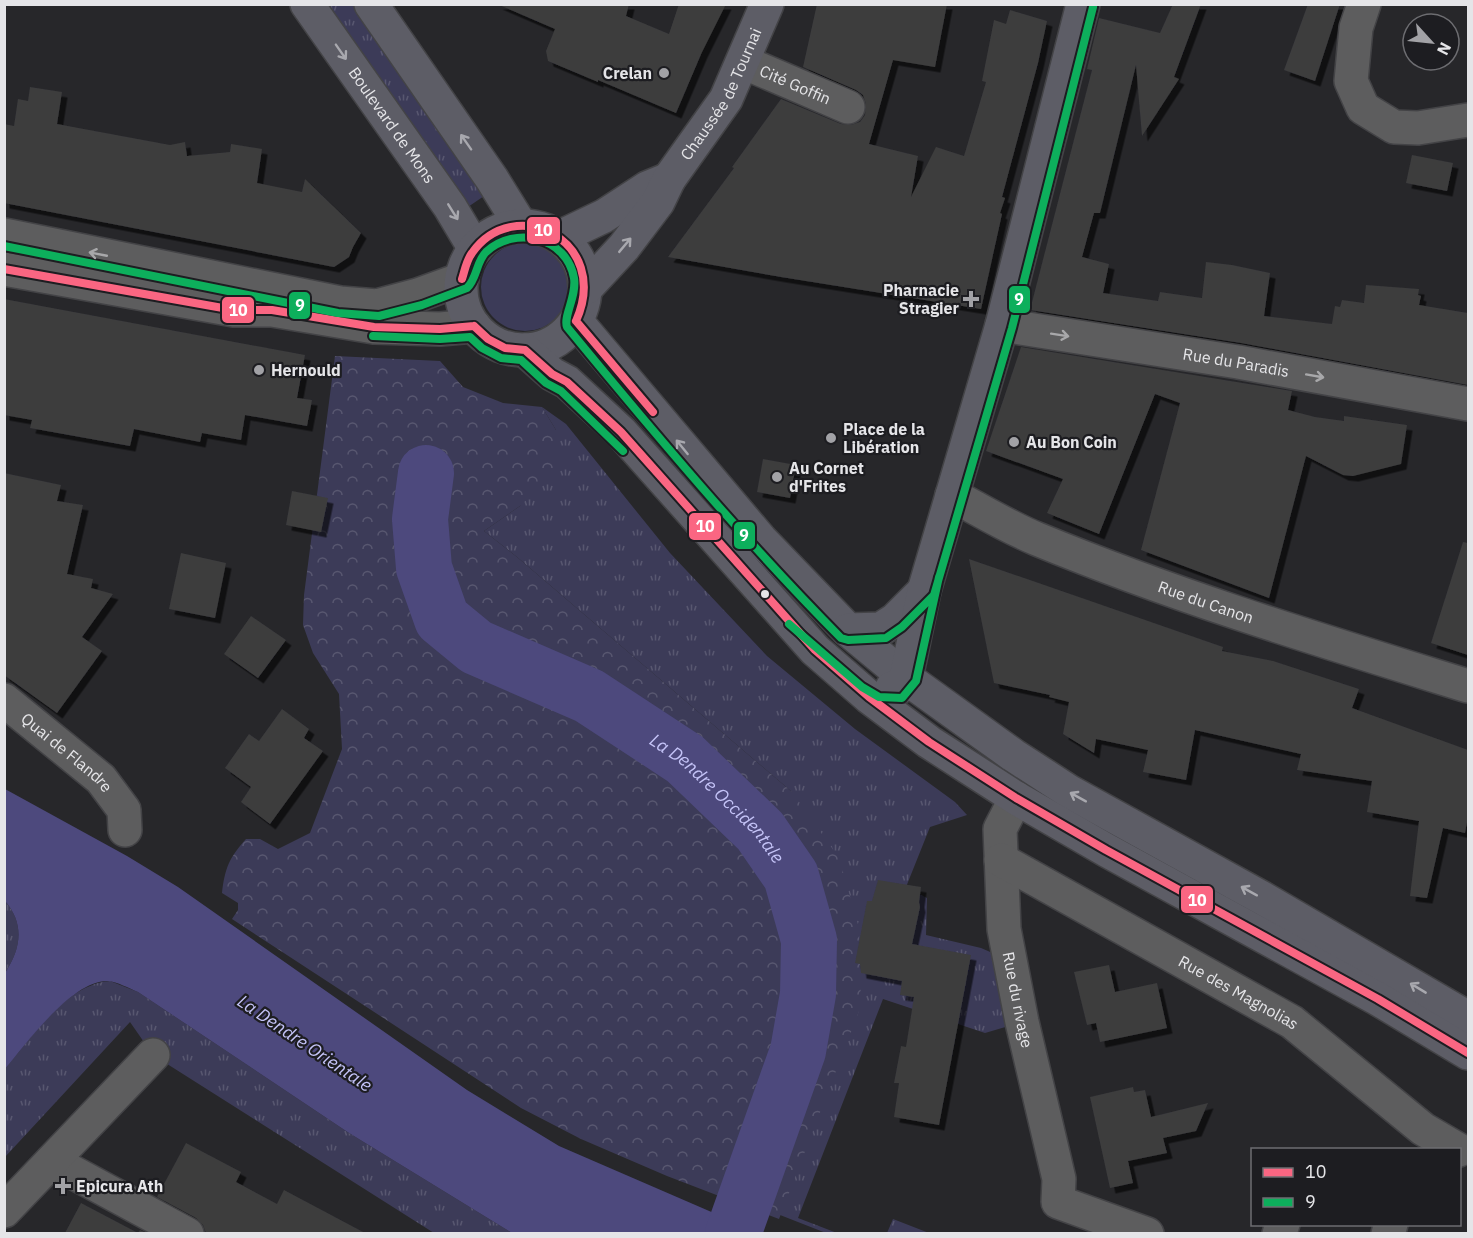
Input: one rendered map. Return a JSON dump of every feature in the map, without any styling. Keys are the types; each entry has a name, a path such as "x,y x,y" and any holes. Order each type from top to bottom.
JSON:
{"main road":[{"name":"Boulevard de Mons","path":"307,4 450,207 475,249"},
{"path":"371,4 521,226"},
{"name":"Chaussée de Tournai","path":"586,288 624,247 658,202 669,179 726,99 767,4"},
{"path":"748,575 869,679 884,688 898,687 906,678 924,591 1002,325 1083,4"},
{"path":"560,237 604,216 647,188 669,179"},
{"path":"521,226 548,231 560,237 571,247 579,260 586,288 583,305 576,321 563,336 545,346 525,350 505,348 488,339 474,326 463,304 462,279 466,263 475,249 495,232 521,226"},
{"path":"576,321 760,540 848,630 906,678 1013,755 1070,792 1275,905 1468,1018"},
{"path":"525,350 552,374 567,382 621,432 815,650 869,696 929,742 1016,798 1106,850 1378,999 1468,1053"},
{"path":"848,630 880,630 895,620 924,591"}],"street":[{"path":"1364,4 1356,28 1351,81 1363,108 1394,127 1418,128 1468,120"},
{"name":"Cité Goffin","path":"743,62 848,107"},
{"path":"4,235 340,303 378,306 411,298 462,279"},
{"path":"4,269 234,310 272,310 374,327 440,329 474,326"},
{"name":"Rue du Paradis","path":"1002,325 1238,362 1468,404"},
{"name":"Rue du Canon","path":"952,495 1036,538 1148,581 1258,621 1468,686"},
{"name":"Quai de Flandre","path":"4,700 101,779 125,820"},
{"name":"Rue du rivage","path":"1016,798 1000,829 1004,929 1059,1179 1058,1202 1147,1233"},
{"name":"Rue des Magnolias","path":"1001,860 1292,1022 1420,1139 1452,1148"},
{"path":"4,1211 153,1055"},
{"path":"52,1161 187,1233"}],"green space":[{"path":"319,5 360,5 487,194 462,211"},
{"path":"525,243 542,246 556,256 566,270 569,287 566,304 556,318 542,328 525,331 508,328 494,318 484,304 481,287 484,270 494,256 508,246"},
{"path":"335,356 440,361 463,387 503,403 542,407 556,430 556,470 520,506 484,531 792,792 839,858 859,928 861,1006 779,1219 667,1176 581,1139 521,1108 232,919 238,910 238,903 222,893 226,870 236,852 246,839 260,839 278,849 310,833 342,749 339,694 313,653 303,625 304,595"},
{"path":"542,407 566,424 670,553 767,656 855,729 955,802 967,815 930,827 906,887 927,898 926,935 981,948 1011,961 1022,1022 985,1033 883,999 798,1218 837,1233 826,1233 775,1213 792,792 484,531 520,506 556,430"},
{"path":"5,901 16,919 18,937 15,955 5,973"},
{"path":"110,981 138,992 349,1133 512,1233 434,1233 153,1055 130,1022 5,1157 5,1069 38,1028 64,1002 94,984"},
{"path":"893,1219 929,1233 887,1233"}],"water":[{"name":"La Dendre Orientale","path":"5,789 127,856 178,887 467,1090 559,1146 760,1233 512,1233 349,1133 138,992 108,981 94,983 65,1002 37,1030 5,1069 5,973 15,955 18,928 16,919 5,901"}],"building":[{"path":"497,4 629,4 626,16 669,34 679,4 726,4 702,52 676,113 548,61 546,51 555,29"},
{"path":"817,4 947,4 935,67 893,60 869,144 918,156 911,197 936,147 964,156 986,82 982,81 994,20 1006,24 1010,10 1047,21 1002,197 1005,198 1000,213 1002,214 981,309 668,257 734,168 732,167 781,99 841,124 851,125 860,122 865,115 866,104 863,95 803,67"},
{"path":"1173,4 1201,4 1174,77 1179,79 1142,136 1136,65 1100,213 1094,213 1082,257 1109,264 1103,293 1158,301 1160,292 1202,298 1206,262 1232,265 1270,273 1264,316 1332,324 1335,306 1340,307 1342,300 1364,303 1366,285 1419,289 1418,295 1421,296 1419,305 1468,313 1468,385 1241,343 1030,310 1092,70 1087,69 1099,18 1160,33"},
{"path":"1308,4 1340,4 1315,81 1284,70"},
{"path":"30,87 62,92 57,124 170,145 185,142 187,156 230,152 231,144 262,149 257,183 302,192 305,179 361,233 349,257 334,267 4,203 4,124 14,126 18,99 28,101"},
{"path":"1412,155 1453,163 1447,191 1406,183"},
{"path":"4,299 305,355 297,398 312,400 307,426 245,415 241,440 202,433 200,442 134,429 130,446 30,428 32,420 4,415"},
{"path":"1021,347 1292,391 1288,410 1344,421 1344,416 1407,425 1401,464 1353,476 1343,475 1306,456 1269,598 1141,550 1180,403 1155,394 1099,534 1047,513 1063,479 986,451"},
{"path":"763,459 796,465 790,498 757,492"},
{"path":"4,473 61,485 57,501 83,505 67,574 93,579 91,588 113,594 82,637 102,651 57,713 4,675"},
{"path":"292,491 328,498 321,532 286,525"},
{"path":"1463,542 1468,543 1468,655 1431,643"},
{"path":"181,553 226,563 215,618 169,609"},
{"path":"969,559 1223,647 1222,651 1273,661 1359,689 1352,708 1468,750 1468,817 1465,833 1443,828 1427,898 1410,896 1419,821 1367,812 1372,781 1297,770 1301,754 1195,730 1186,780 1143,772 1148,750 1096,739 1094,753 1063,734 1069,702 1049,697 1050,695 994,683"},
{"path":"251,616 286,640 258,678 224,654"},
{"path":"282,709 309,729 304,738 323,751 270,824 241,802 251,787 225,768 249,734 259,741"},
{"path":"878,880 921,887 920,907 912,944 971,955 939,1125 894,1117 899,1083 894,1083 901,1046 906,1047 914,997 900,995 902,981 861,973 860,964 855,963 867,901 872,901"},
{"path":"1109,965 1115,992 1157,983 1167,1028 1100,1042 1096,1023 1087,1025 1074,972"},
{"path":"1133,1087 1134,1092 1145,1090 1151,1117 1208,1103 1196,1131 1163,1138 1167,1153 1128,1161 1133,1183 1110,1188 1090,1097"},
{"path":"186,1143 241,1172 236,1182 277,1204 284,1190 365,1233 206,1233 203,1225 196,1218 157,1197"},
{"path":"81,1203 138,1233 65,1233"}],"waterway":[{"name":"La Dendre Occidentale","path":"426,473 420,519 424,568 442,619 476,647 589,696 685,759 760,831 791,876 809,940 808,994 798,1051 733,1234"}],"transit line":[{"name":"9","path":"4,246 338,313 379,316 422,305 467,288 483,256 498,244 511,239 525,238 551,245 569,264 574,278 574,292 567,317 567,327 667,447 735,525 841,638 848,640 886,638 902,627 934,595 1012,328 1093,7"},
{"name":"10","path":"462,279 470,256 490,235 511,227 533,227 553,234 570,248 581,268 584,292 576,321"},
{"name":"10","path":"4,269 234,310 272,310 374,327 440,329 474,326"},
{"name":"10","path":"576,321 653,412"},
{"name":"10","path":"474,326 488,339 505,348 525,350 552,374 567,382 621,432 815,650 869,697 929,742 1016,798 1106,850 1378,999 1468,1053"},
{"name":"9","path":"373,336 440,339 470,337 482,348 501,358 521,360 546,383 561,391 623,451"},
{"name":"9","path":"789,624 862,687 879,697 902,698 916,681 939,577"}],"place":[{"name":"Crelan","path":"664,73"},
{"name":"Pharnacie Stragier","path":"971,299"},
{"name":"Hernould","path":"259,370"},
{"name":"Place de la Libération","path":"831,438"},
{"name":"Au Bon Coin","path":"1014,442"},
{"name":"Au Cornet d'Frites","path":"777,477"},
{"name":"Epicura Ath","path":"63,1186"}]}
